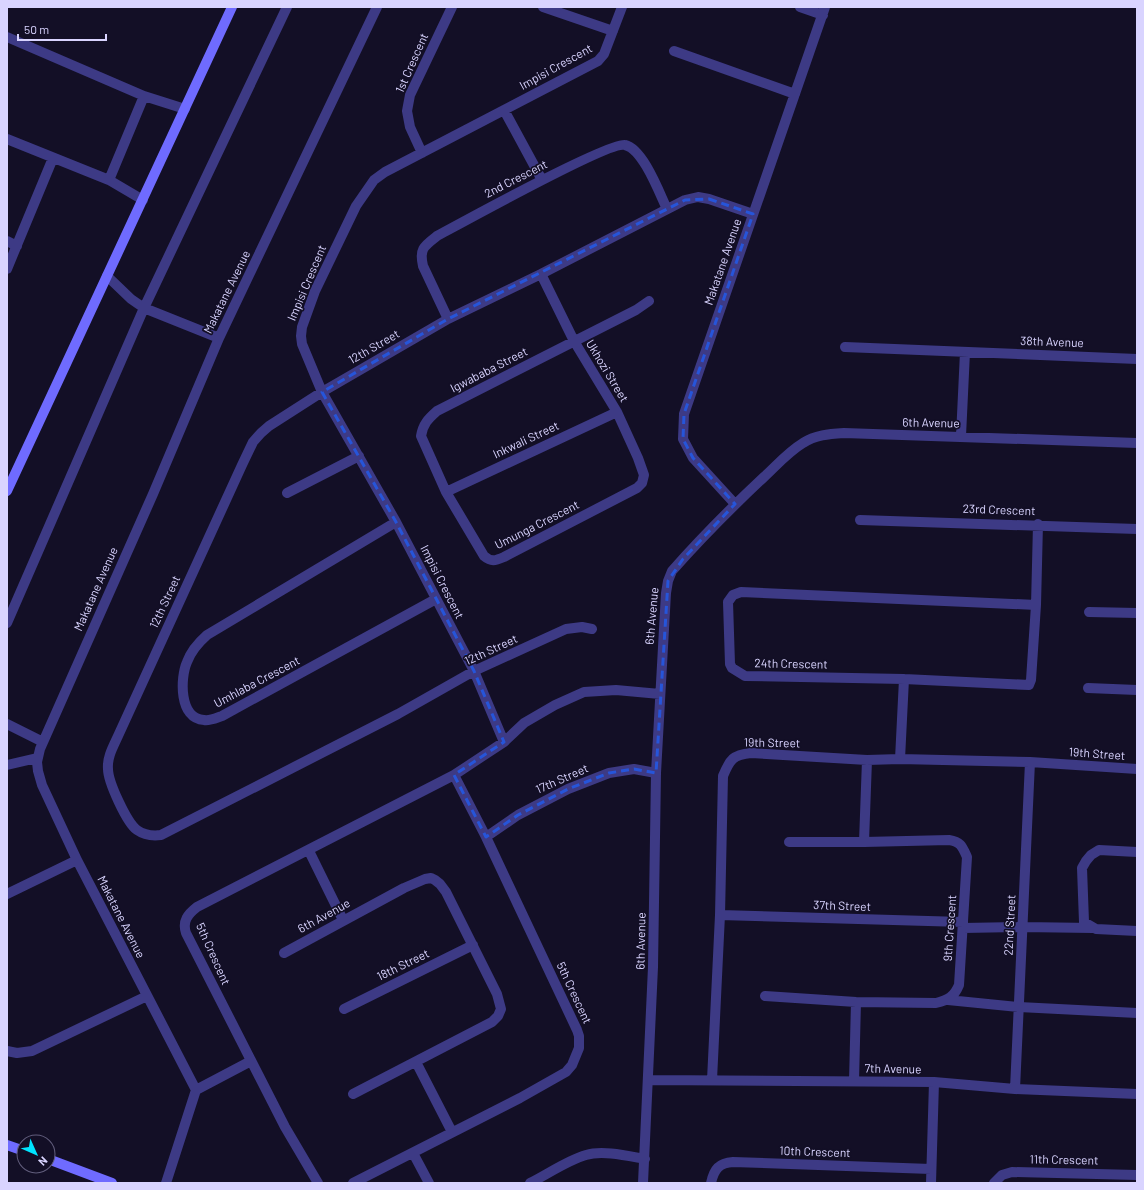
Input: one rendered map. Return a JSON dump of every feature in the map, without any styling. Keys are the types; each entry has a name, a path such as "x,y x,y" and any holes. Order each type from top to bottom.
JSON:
{"main road":[{"path":"7,491 232,7"},
{"path":"56,1162 112,1183"}],"street":[{"path":"7,623 144,308 287,7"},
{"name":"Makatane Avenue","path":"196,1090 77,860 42,785 38,771 37,758 219,338 377,7"},
{"name":"1st Crescent","path":"422,154 410,127 407,111 410,95 452,7"},
{"path":"544,7 613,31"},
{"name":"Impisi Crescent","path":"504,742 474,671 396,522 322,392 305,353 301,336 302,327 315,291 356,206 374,180 385,172 422,154 598,60 604,54 622,7"},
{"name":"Makatane Avenue","path":"735,504 693,458 683,439 684,414 824,11 800,7"},
{"path":"7,37 144,96 185,109"},
{"path":"674,51 795,94"},
{"path":"109,180 144,96"},
{"path":"504,110 542,180"},
{"path":"7,139 109,180 143,200"},
{"name":"2nd Crescent","path":"448,319 423,266 421,257 425,245 437,236 542,180 610,148 623,144 630,147 642,158 667,209"},
{"path":"7,269 53,158"},
{"name":"12th Street","path":"592,629 566,629 474,671 398,714 161,835 148,835 138,831 131,824 118,801 108,770 108,761 112,749 253,442 268,426 322,392 448,319 541,274 685,200 698,197 720,202 754,214"},
{"path":"7,241 17,246"},
{"name":"Ukhozi Street","path":"541,274 574,341 617,412 644,475 642,483"},
{"path":"107,276 131,299 144,308 219,338"},
{"name":"Igwababa Street","path":"422,428 427,420 437,411 636,310 649,301"},
{"name":"38th Avenue","path":"845,347 1137,359"},
{"path":"961,436 965,352"},
{"name":"Inkwali Street","path":"446,492 617,412"},
{"name":"Umunga Crescent","path":"422,428 421,436 446,492 484,556 489,560 495,561 637,488 642,483"},
{"name":"6th Avenue","path":"643,1183 653,968 656,773 665,606 668,581 672,571 735,504 792,451 803,443 820,436 844,433 1137,443"},
{"path":"287,493 359,456"},
{"name":"23rd Crescent","path":"860,520 1137,528"},
{"name":"Umhlaba Crescent","path":"396,522 207,635 191,653 186,664 183,677 183,699 187,708 200,720 211,720 222,716 436,599"},
{"name":"24th Crescent","path":"1036,605 741,592 733,595 728,602 730,664 732,668 745,676 904,679 1029,685 1031,680 1036,605 1038,524"},
{"path":"1089,612 1137,613"},
{"path":"900,759 904,679"},
{"path":"1088,688 1137,690"},
{"name":"5th Crescent","path":"318,1183 285,1127 186,933 184,925 190,913 197,907 309,851 454,775 504,742 524,723 555,705 584,692 616,690 660,694"},
{"path":"7,724 43,742"},
{"name":"19th Street","path":"712,1080 720,915 723,776 732,758 740,754 751,753 867,760 900,759 1030,762 1137,769"},
{"path":"7,765 37,758"},
{"path":"864,842 867,760"},
{"name":"22nd Street","path":"1015,1089 1030,762"},
{"name":"17th Street","path":"486,837 518,815 568,789 609,773 634,769 656,773"},
{"name":"5th Crescent","path":"354,1183 520,1098 566,1072 576,1057 579,1042 577,1030 486,837 454,775"},
{"name":"9th Crescent","path":"790,842 958,841 963,847 967,857 963,925 959,986 955,994 948,1000"},
{"path":"1093,928 1084,922 1082,868 1086,861 1091,855 1099,850 1137,852"},
{"path":"309,851 343,920"},
{"path":"7,894 77,860"},
{"name":"6th Avenue","path":"284,953 404,888 431,878 440,884 446,892 497,994 501,1009 492,1022 353,1094"},
{"name":"37th Street","path":"720,915 963,925 1093,928 1137,931"},
{"name":"18th Street","path":"344,1009 473,945"},
{"path":"7,1051 17,1053 32,1051 147,996"},
{"path":"765,996 856,1002 936,1003 948,1000 1019,1007 1137,1013"},
{"path":"854,1081 856,1002"},
{"path":"166,1183 196,1090 251,1061"},
{"path":"416,1062 452,1132"},
{"name":"7th Avenue","path":"648,1080 934,1082 1015,1089 1137,1094"},
{"path":"931,1183 934,1082"},
{"path":"413,1153 430,1183"},
{"path":"530,1183 576,1159 587,1155 605,1154 645,1158"},
{"name":"10th Crescent","path":"711,1183 716,1170 723,1162 931,1169"},
{"name":"11th Crescent","path":"994,1183 1002,1175 1012,1172 1137,1175"}],"highlighted area":[{"path":"709,199 753,214 684,414 683,439 693,458 735,504 683,559 668,581 656,773 634,769 609,773 568,789 518,815 486,837 454,775 504,742 474,671 396,522 322,392 448,319 685,200"}]}
